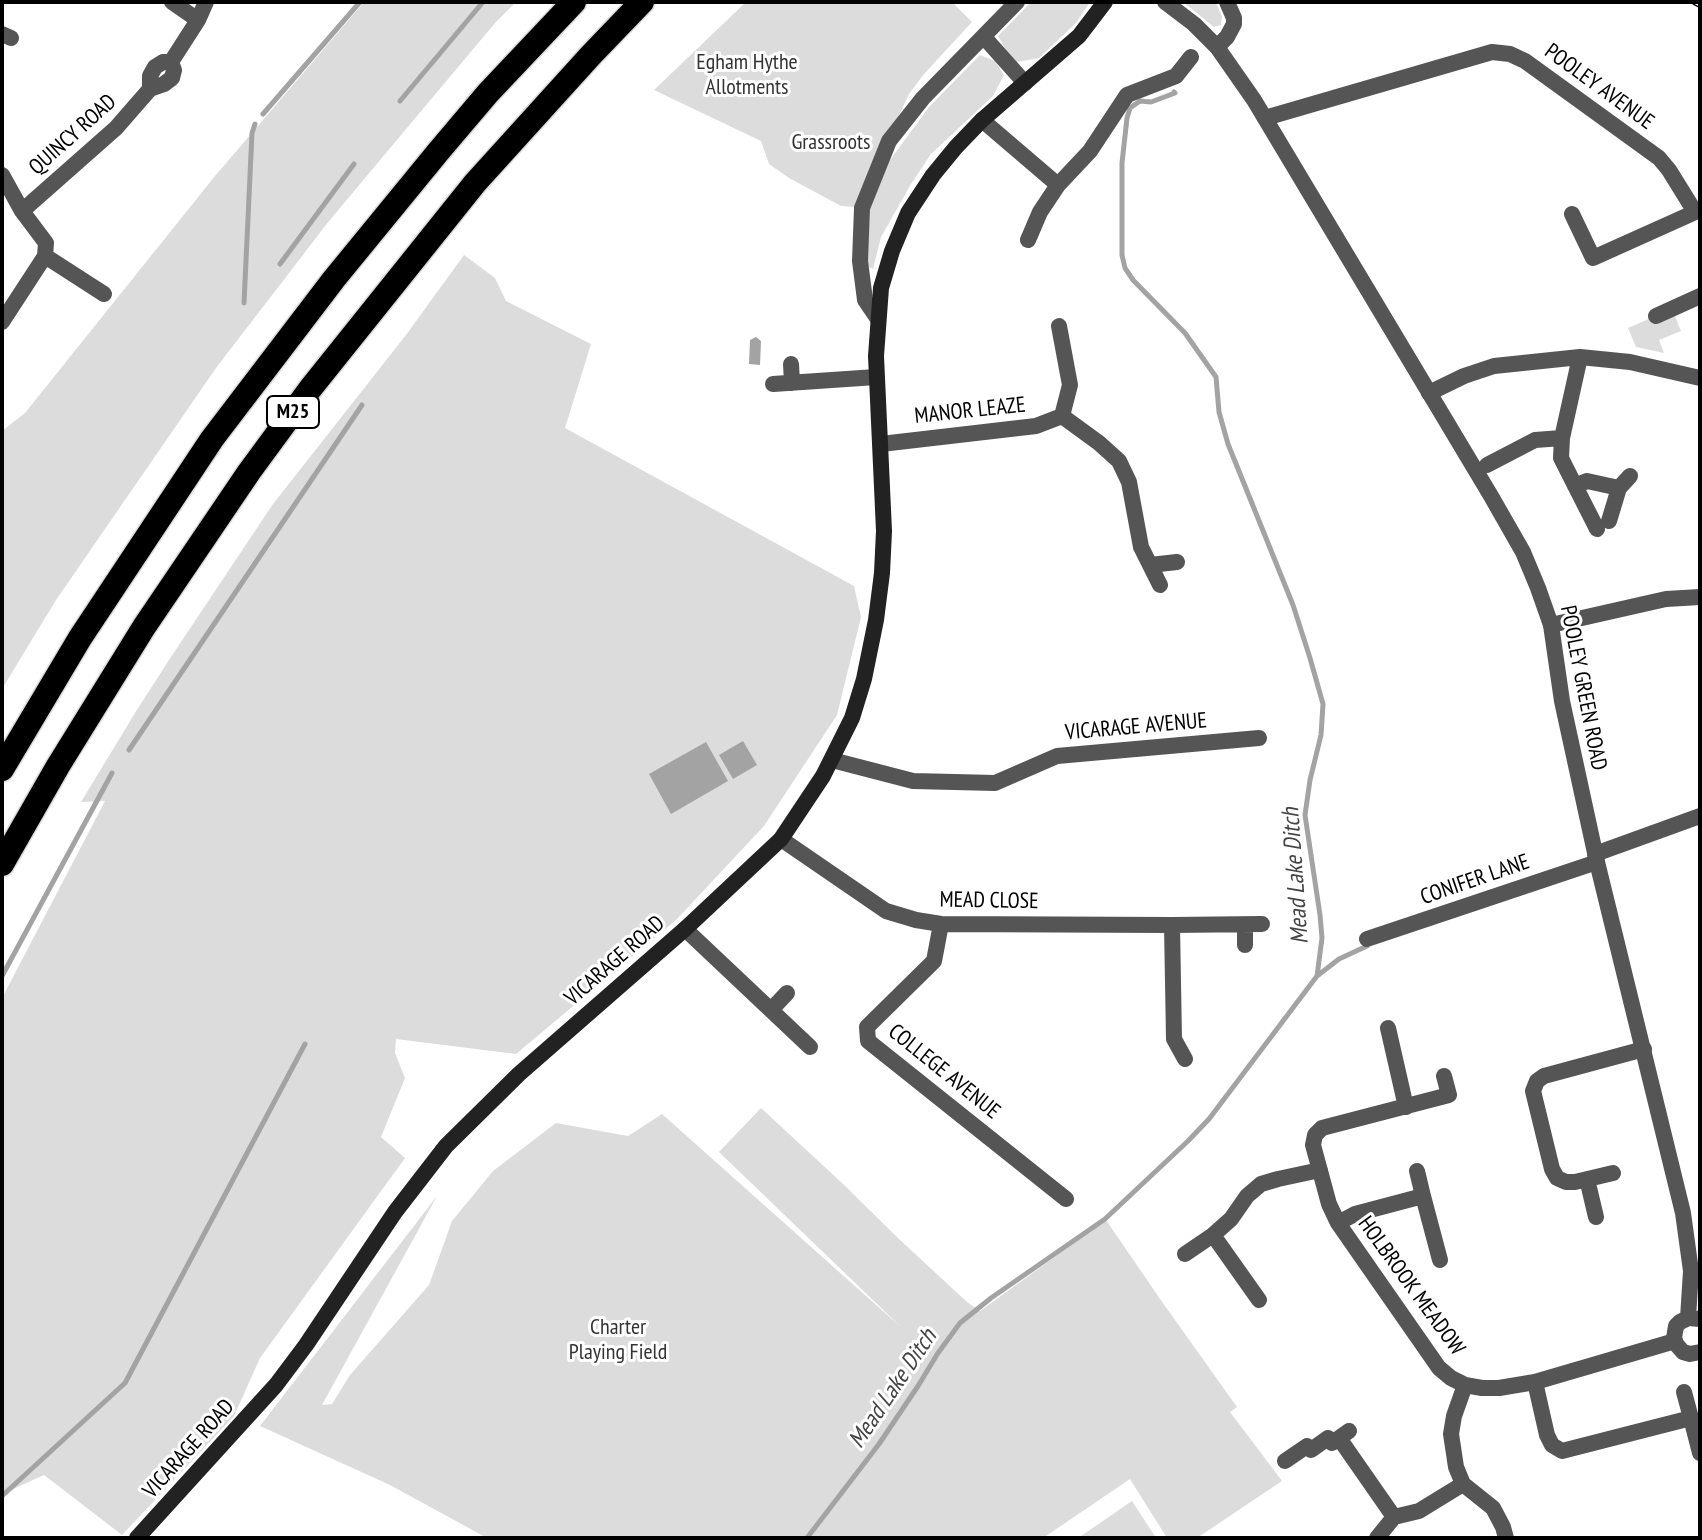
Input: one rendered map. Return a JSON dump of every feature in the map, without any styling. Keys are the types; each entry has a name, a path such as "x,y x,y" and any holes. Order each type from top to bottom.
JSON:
{"highway":[{"name":"M25","path":"2,769 80,638 212,439 334,279 438,152 488,93 574,2"},
{"name":"M25","path":"2,864 144,627 310,389 475,183 642,2"}],"main road":[{"name":"VICARAGE ROAD","path":"137,1538 276,1385 395,1212 446,1146 519,1074 685,929 781,839 832,760 852,718 864,679 882,573 884,531 876,377 881,288 892,251 908,213 956,147 982,120 1079,36 1105,2"}],"street":[{"path":"172,2 198,20"},
{"name":"QUINCY ROAD","path":"22,211 116,128 150,89 150,76 155,67 171,62 206,2"},
{"name":"VICARAGE ROAD","path":"878,319 865,300 860,261 862,208 889,141 923,98 1017,2"},
{"name":"POOLEY GREEN ROAD","path":"1165,2 1217,47 1265,118 1523,552 1538,588 1551,625 1562,701 1596,858 1683,1213 1694,1319 1676,1326 1675,1341"},
{"path":"1217,47 1234,24 1227,2"},
{"path":"984,37 1025,83"},
{"name":"POOLEY AVENUE","path":"1265,118 1492,52 1510,54 1525,61 1659,158 1698,211 1593,258 1572,214"},
{"path":"1028,240 1040,212 1058,185 1090,151 1127,95 1176,76 1191,57"},
{"path":"982,120 1058,185"},
{"path":"2,175 22,211 46,243 45,256 2,322"},
{"path":"45,256 104,294"},
{"path":"1656,316 1700,296"},
{"path":"1059,326 1070,385 1062,416 1119,461 1129,482 1141,547 1160,585"},
{"path":"1429,393 1494,366 1580,357 1630,362 1700,378"},
{"path":"1575,486 1587,481 1624,482 1603,525 1575,486 1561,458 1562,438 1580,357"},
{"path":"791,364 792,383"},
{"path":"773,384 876,377"},
{"name":"MANOR LEAZE","path":"881,444 1036,426 1062,416"},
{"path":"1487,465 1535,440 1562,438"},
{"path":"1150,565 1177,562"},
{"path":"1551,625 1666,599 1700,597"},
{"name":"VICARAGE AVENUE","path":"832,760 913,781 995,783 1057,756 1259,738"},
{"name":"CONIFER LANE","path":"1367,939 1596,858 1700,816"},
{"name":"MEAD CLOSE","path":"781,839 886,911 941,924 1262,924"},
{"name":"COLLEGE AVENUE","path":"941,924 934,961 867,1027 868,1041 1066,1199"},
{"path":"1172,925 1174,1039 1185,1059"},
{"path":"1245,925 1245,945"},
{"path":"685,929 810,1047"},
{"path":"771,1010 787,993"},
{"path":"1388,1028 1406,1107"},
{"path":"1613,1173 1575,1182 1557,1178 1552,1169 1533,1091 1537,1081 1544,1076 1644,1049"},
{"name":"HOLBROOK MEADOW","path":"1444,1076 1449,1095 1322,1128 1315,1135 1313,1145 1329,1204 1338,1223 1439,1368 1465,1385 1499,1388 1535,1382 1675,1341"},
{"path":"1185,1254 1231,1219 1247,1196 1261,1184 1320,1170"},
{"path":"1417,1171 1440,1260"},
{"path":"1587,1179 1596,1217"},
{"path":"1338,1223 1355,1214 1423,1196"},
{"path":"1213,1235 1259,1300"},
{"path":"1675,1341 1683,1352 1700,1352"},
{"path":"1535,1382 1547,1435 1552,1445 1562,1451 1691,1418"},
{"path":"1465,1385 1451,1434 1456,1467 1463,1484 1493,1508 1506,1538"},
{"path":"1684,1392 1700,1453"},
{"path":"1285,1461 1307,1446 1311,1450 1328,1438 1332,1443 1344,1434 1394,1517"},
{"path":"1377,1538 1394,1517 1419,1511 1463,1484"}],"green space":[{"path":"364,2 516,2 329,221 216,368 56,600 2,689 2,431 25,413 215,176"},
{"name":"Egham Hythe Allotments","path":"746,2 952,2 972,22 909,94 856,207 841,206 789,178 769,164 761,141 654,90"},
{"path":"1031,2 1090,2 1076,23 1039,58 1017,62 998,36"},
{"path":"1183,2 1216,2 1222,17 1221,25 1214,27"},
{"path":"980,55 995,61 1004,75 993,96 931,154 881,237 873,269 865,265 867,216 890,160 929,107"},
{"path":"464,255 495,278 506,301 591,344 565,428 854,586 861,617 837,715 764,826 676,920 516,1054 396,1039 395,1053 405,1078 381,1137 405,1158 260,1358 234,1416 122,1535 44,1475 2,1494 2,998 105,801 81,802 135,713 273,504 406,335"},
{"path":"1672,309 1681,331 1659,340 1664,353 1636,347 1628,328"},
{"name":"Charter Playing Field","path":"761,1108 980,1311 1106,1220 1237,1407 1230,1412 1282,1481 1197,1538 1167,1538 1130,1479 1043,1538 487,1538 390,1485 260,1426 437,1196 322,1405 332,1404 350,1375 429,1285 452,1221 493,1171 556,1123 628,1136 662,1114 902,1328 719,1152"},
{"path":"1132,1501 1156,1538 1077,1538 1081,1536"}],"shaded area":[{"path":"756,337 761,341 760,365 749,364 750,340"},
{"path":"743,741 757,765 733,779 719,755"},
{"path":"706,742 728,781 671,814 649,774"}],"waterway":[{"path":"263,114 360,2"},
{"path":"400,101 483,2"},
{"name":"Mead Lake Ditch","path":"807,1538 879,1444 960,1323 1105,1219 1188,1141 1209,1119 1317,976 1322,938 1305,815 1321,735 1323,704 1293,605 1228,444 1219,412 1216,377 1185,333 1133,280 1125,268 1122,255 1122,163 1130,108 1140,101 1151,102 1174,92"},
{"path":"244,303 252,133 255,124"},
{"path":"280,264 354,164"},
{"path":"129,750 362,405"},
{"path":"2,976 112,773"},
{"path":"1317,976 1339,959 1367,946"},
{"path":"2,1496 125,1383 305,1044"}],"railway":[{"path":"1696,2 1700,4"}],"park label":[{"name":"Grassroots","path":"831,143"}]}
